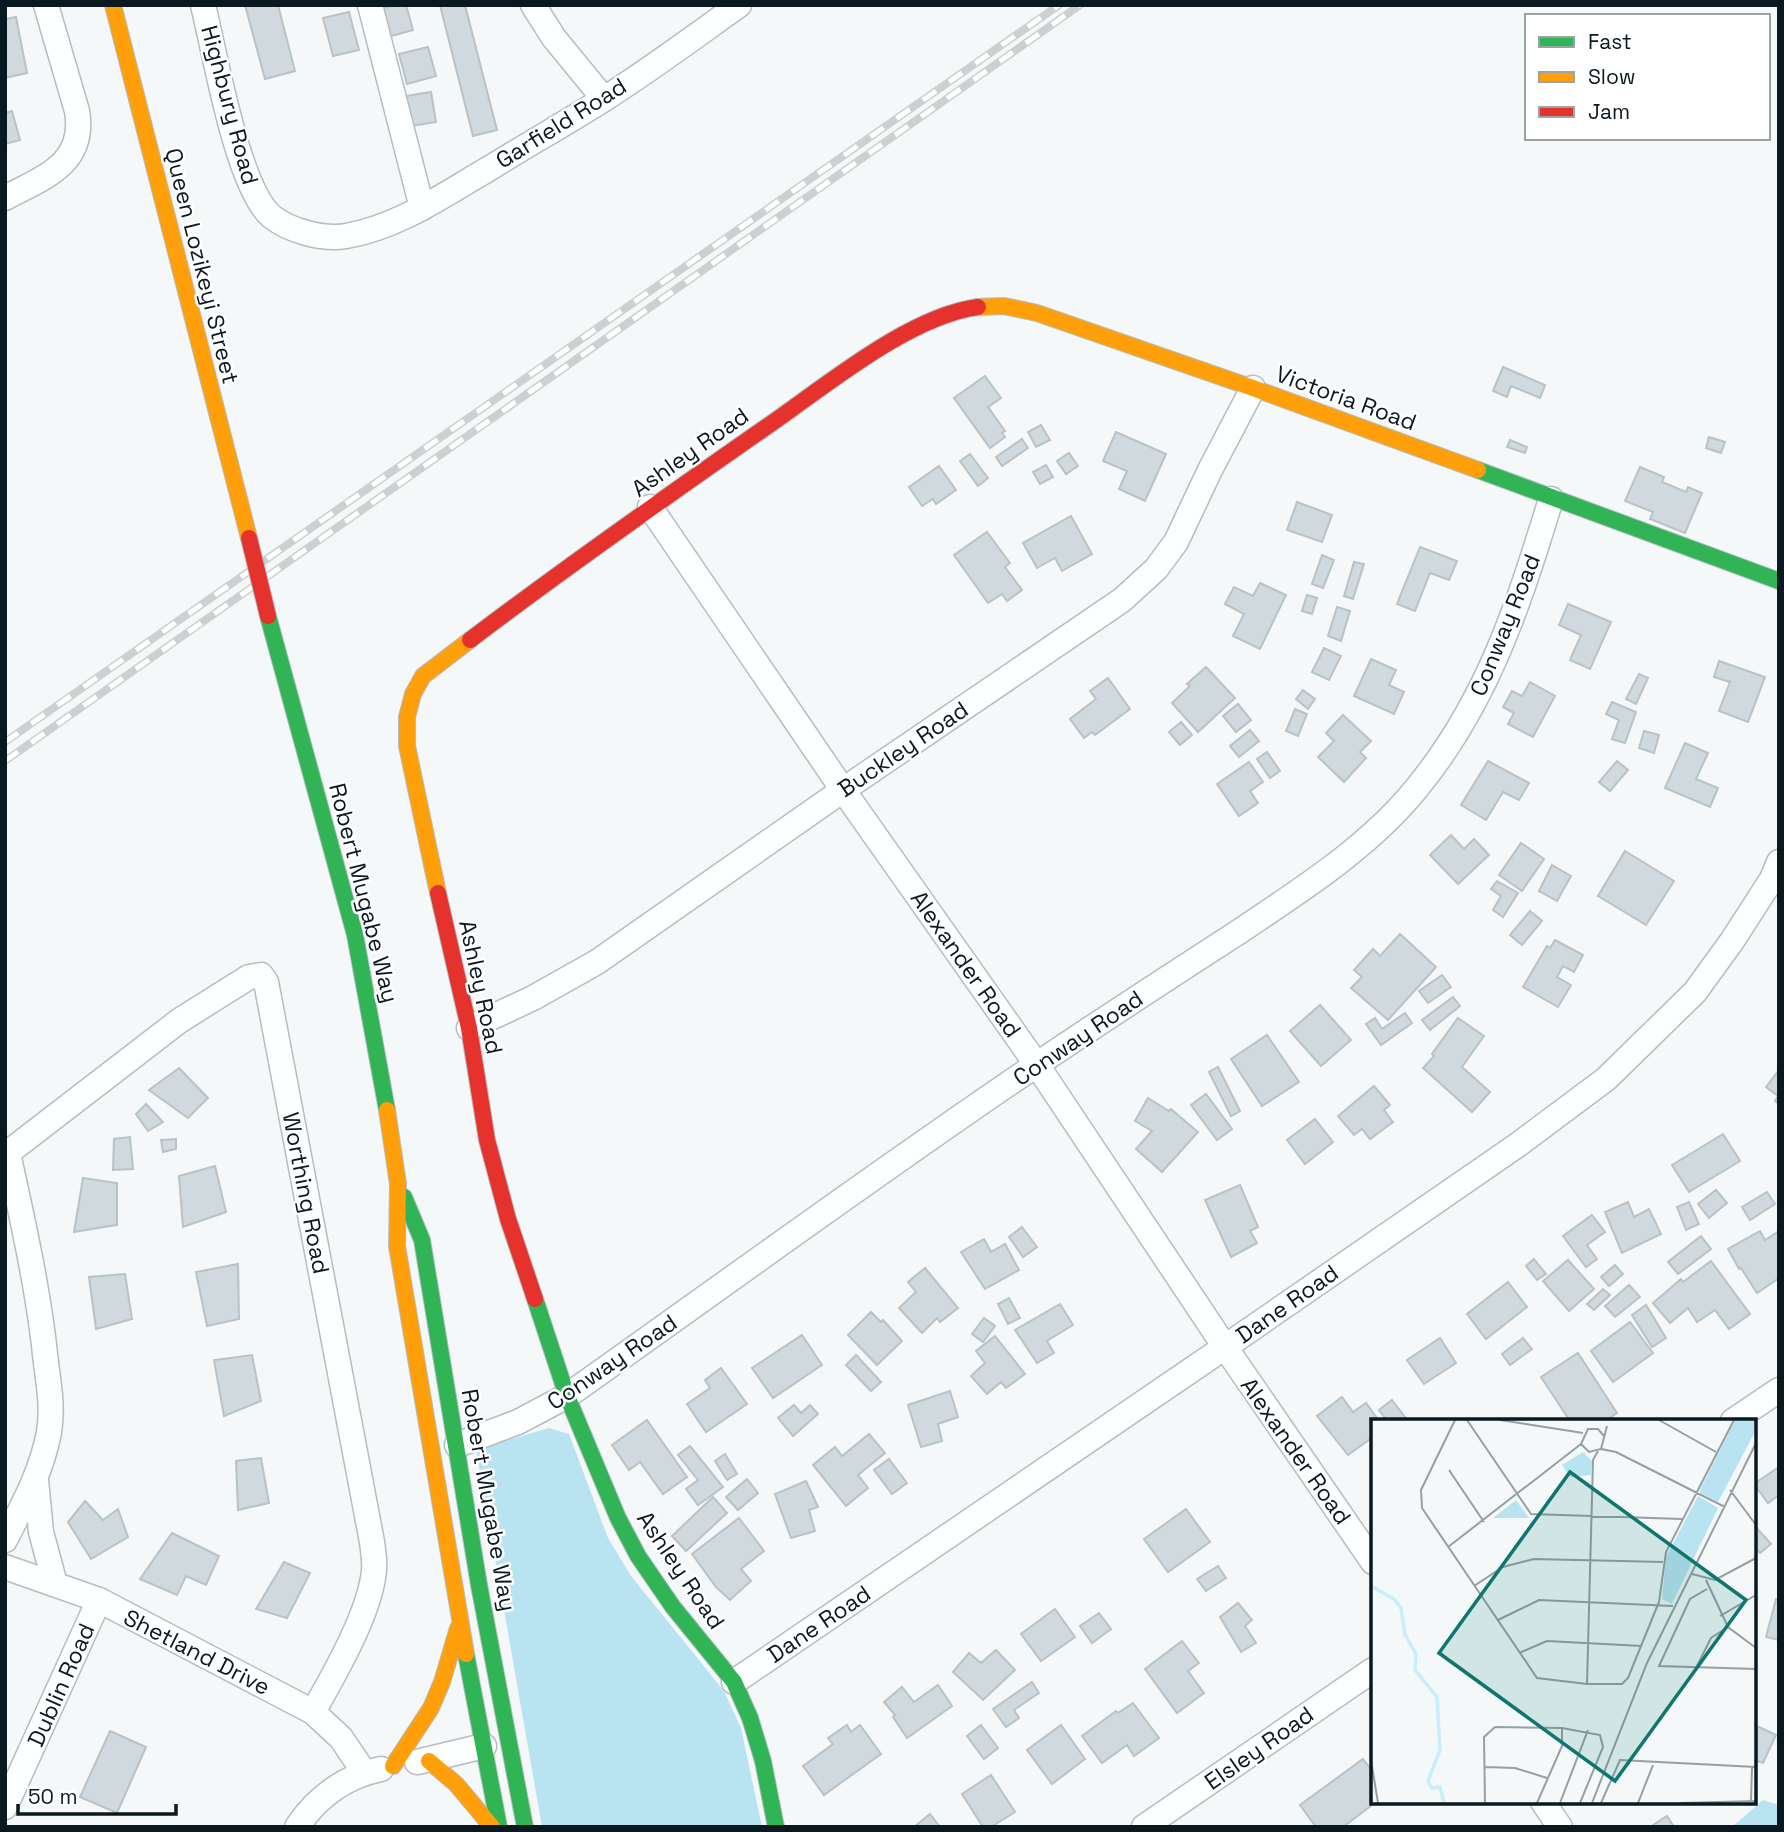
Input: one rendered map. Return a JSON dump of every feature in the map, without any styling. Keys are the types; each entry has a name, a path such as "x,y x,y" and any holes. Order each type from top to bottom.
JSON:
{"main road":[{"name":"Queen Lozikeyi Street","path":"113,5 268,615"},
{"name":"Victoria Road","path":"895,340 951,313 983,306 1015,306 1252,388 1779,581"},
{"name":"Ashley Road","path":"776,1827 763,1761 750,1718 734,1682 673,1607 638,1556 618,1518 567,1396 508,1219 487,1140 469,1028 448,943 407,746 406,717 410,697 423,676 454,652 650,507 895,340"},
{"name":"Robert Mugabe Way","path":"268,615 355,935 379,1057 398,1184 397,1246 460,1622 499,1827"},
{"name":"Robert Mugabe Way","path":"398,1184 422,1240 480,1586 525,1827"},
{"path":"393,1766 431,1708 442,1682 460,1622"},
{"path":"429,1760 456,1784 492,1827"}],"street":[{"path":"5,198 48,175 63,163 76,145 80,128 46,5"},
{"name":"Highbury Road","path":"203,5 238,148 255,195 271,216 292,228 318,235 344,237 376,228"},
{"path":"370,5 422,208"},
{"path":"533,5 554,38 604,99"},
{"name":"Garfield Road","path":"376,228 422,208 604,99 739,5"},
{"name":"Buckley Road","path":"469,1028 533,998 597,962 1122,600 1156,569 1176,542 1252,388"},
{"name":"Conway Road","path":"457,1445 517,1422 567,1396 1037,1065 1280,904 1373,835 1416,789 1459,731 1491,672 1521,598 1551,499"},
{"name":"Alexander Road","path":"650,507 843,790 1037,1065 1224,1347 1371,1559"},
{"name":"Dane Road","path":"734,1682 1519,1144 1605,1079 1695,992 1732,941 1772,879 1779,862"},
{"name":"Worthing Road","path":"7,1154 179,1021 249,977 261,975 266,982 372,1542 374,1569 369,1594 357,1626 340,1665 313,1712"},
{"path":"5,1540 36,1479 49,1431 51,1408 43,1329 29,1248 7,1154"},
{"path":"1735,1419 1779,1390"},
{"path":"36,1479 41,1532 55,1584"},
{"name":"Shetland Drive","path":"5,1567 99,1600 313,1712 341,1738 364,1772"},
{"name":"Dublin Road","path":"5,1807 99,1600"},
{"name":"Elsley Road","path":"1144,1827 1371,1671"},
{"path":"484,1746 490,1733 498,1676"},
{"path":"298,1827 307,1812 332,1789 364,1772 484,1746"},
{"path":"484,1746 503,1774 525,1827"},
{"path":"1544,1804 1560,1827"}],"shaded area":[{"path":"549,1428 569,1434 608,1538 631,1576 724,1691 741,1728 762,1827 542,1827 476,1450"},
{"path":"1763,1800 1779,1805 1779,1827 1732,1827"}],"building":[{"path":"245,5 278,5 295,71 265,79"},
{"path":"406,5 413,30 388,37 381,9"},
{"path":"440,5 465,5 497,130 473,136"},
{"path":"349,12 359,50 333,56 323,18"},
{"path":"16,17 27,73 5,78 5,19"},
{"path":"428,47 436,76 407,84 399,54"},
{"path":"431,92 436,122 411,126 406,96"},
{"path":"12,111 20,140 5,144 5,113"},
{"path":"1503,367 1545,385 1540,398 1511,386 1507,397 1493,391"},
{"path":"985,376 1001,398 988,407 1005,431 1002,433 1005,437 990,448 954,398"},
{"path":"1041,425 1050,440 1036,447 1028,432"},
{"path":"1116,432 1166,454 1145,501 1119,489 1127,471 1103,461"},
{"path":"1709,437 1725,442 1721,453 1706,448"},
{"path":"1022,439 1028,448 1002,466 996,457"},
{"path":"1510,440 1527,447 1525,453 1507,447"},
{"path":"1069,453 1078,466 1066,474 1057,461"},
{"path":"970,454 988,478 978,486 960,461"},
{"path":"1046,465 1053,477 1040,484 1033,472"},
{"path":"939,466 956,490 936,504 933,499 922,506 909,487"},
{"path":"1640,467 1664,477 1662,482 1686,492 1688,487 1702,493 1685,533 1650,519 1653,512 1625,501"},
{"path":"1297,502 1332,515 1322,542 1287,530"},
{"path":"1071,516 1092,554 1062,571 1055,558 1037,568 1023,543"},
{"path":"987,532 1010,563 1005,567 1022,590 1007,601 1002,594 988,603 954,555"},
{"path":"1420,547 1457,561 1449,580 1430,573 1415,611 1397,604"},
{"path":"1322,555 1334,560 1323,588 1312,584"},
{"path":"1354,562 1364,564 1353,599 1344,596"},
{"path":"1260,583 1286,595 1260,649 1233,636 1244,614 1225,604 1234,587 1253,596"},
{"path":"1307,595 1317,598 1312,614 1302,611"},
{"path":"1568,604 1611,622 1590,669 1570,660 1581,635 1559,625"},
{"path":"1337,607 1350,611 1341,641 1328,636"},
{"path":"1324,648 1341,656 1329,680 1312,672"},
{"path":"1371,659 1396,670 1389,685 1404,692 1394,714 1354,696"},
{"path":"1719,661 1765,677 1748,722 1719,711 1730,682 1714,677"},
{"path":"1206,667 1235,698 1198,732 1172,703 1190,686 1187,684"},
{"path":"1639,674 1648,678 1636,704 1626,699"},
{"path":"1108,678 1130,709 1095,735 1092,732 1084,738 1070,719 1096,699 1090,691"},
{"path":"1530,682 1555,696 1533,737 1508,724 1514,713 1503,707 1512,691 1522,696"},
{"path":"1303,690 1315,699 1308,709 1296,699"},
{"path":"1612,702 1636,712 1625,743 1612,739 1619,720 1606,714"},
{"path":"1238,704 1251,720 1236,732 1223,716"},
{"path":"1295,709 1307,714 1298,736 1286,731"},
{"path":"1343,715 1371,741 1360,752 1366,758 1344,782 1318,757 1334,741 1326,733"},
{"path":"1181,722 1192,735 1180,745 1169,732"},
{"path":"1250,730 1259,741 1239,757 1230,746"},
{"path":"1644,731 1659,735 1654,753 1639,748"},
{"path":"1685,743 1708,753 1696,779 1718,788 1710,807 1665,788"},
{"path":"1267,752 1280,771 1270,778 1257,759"},
{"path":"1488,761 1529,783 1519,800 1503,792 1486,820 1461,805"},
{"path":"1617,761 1628,770 1610,791 1599,782"},
{"path":"1249,762 1263,782 1250,791 1258,803 1239,816 1217,784"},
{"path":"1451,835 1464,849 1474,839 1489,855 1458,884 1430,855"},
{"path":"1521,843 1544,859 1522,891 1499,875"},
{"path":"1625,851 1674,881 1646,925 1598,896"},
{"path":"1552,865 1571,876 1557,901 1539,891"},
{"path":"1497,881 1518,893 1503,917 1493,910 1501,896 1491,889"},
{"path":"1530,911 1542,921 1522,945 1510,935"},
{"path":"1400,934 1436,967 1388,1020 1351,988 1362,977 1354,970 1373,949 1380,956"},
{"path":"1555,940 1583,955 1574,972 1563,966 1557,977 1571,985 1558,1007 1523,987 1547,946 1550,948"},
{"path":"1442,975 1451,987 1428,1003 1419,991"},
{"path":"1453,997 1460,1006 1430,1030 1422,1020"},
{"path":"1320,1005 1351,1040 1321,1066 1290,1031"},
{"path":"1405,1013 1412,1023 1381,1045 1366,1024 1375,1018 1382,1029"},
{"path":"1458,1018 1484,1036 1462,1067 1490,1092 1472,1112 1423,1068 1434,1056 1432,1054"},
{"path":"1267,1035 1299,1082 1262,1106 1231,1059"},
{"path":"1218,1067 1240,1111 1231,1116 1209,1072"},
{"path":"179,1068 208,1098 188,1118 149,1090"},
{"path":"1779,1070 1779,1104 1775,1101 1778,1096 1766,1087"},
{"path":"1374,1086 1390,1105 1384,1110 1393,1122 1370,1139 1362,1129 1354,1135 1338,1116"},
{"path":"1206,1094 1232,1129 1217,1140 1191,1105"},
{"path":"1148,1098 1169,1111 1171,1109 1198,1132 1162,1172 1136,1149 1152,1131 1135,1121"},
{"path":"146,1104 163,1122 148,1131 136,1114"},
{"path":"1315,1119 1333,1142 1305,1164 1287,1140"},
{"path":"1723,1134 1740,1161 1689,1192 1672,1165"},
{"path":"130,1137 133,1169 113,1170 114,1139"},
{"path":"176,1139 176,1149 163,1152 161,1140"},
{"path":"215,1166 226,1212 183,1227 179,1176"},
{"path":"83,1178 117,1183 117,1225 74,1232"},
{"path":"1240,1185 1258,1227 1250,1231 1257,1243 1231,1257 1205,1200"},
{"path":"1716,1190 1727,1203 1709,1218 1698,1204"},
{"path":"1767,1192 1775,1204 1750,1220 1742,1207"},
{"path":"1628,1202 1634,1217 1649,1209 1661,1234 1622,1253 1605,1212"},
{"path":"1689,1202 1699,1224 1686,1230 1677,1207"},
{"path":"1592,1215 1605,1232 1587,1245 1597,1259 1586,1267 1563,1236"},
{"path":"1022,1227 1037,1247 1023,1257 1009,1237"},
{"path":"1760,1231 1765,1240 1779,1231 1779,1278 1757,1293 1728,1249"},
{"path":"1701,1236 1711,1249 1678,1274 1668,1262"},
{"path":"984,1239 991,1252 1005,1244 1019,1270 985,1289 961,1252"},
{"path":"1534,1259 1546,1274 1537,1280 1526,1266"},
{"path":"1568,1260 1594,1289 1569,1311 1543,1281"},
{"path":"1711,1261 1750,1314 1729,1329 1715,1310 1697,1322 1688,1308 1670,1323 1653,1303 1681,1279 1683,1282"},
{"path":"238,1264 239,1319 207,1326 196,1272"},
{"path":"1615,1265 1623,1274 1609,1286 1601,1277"},
{"path":"925,1268 958,1308 940,1322 937,1318 922,1333 899,1308 916,1292 908,1282"},
{"path":"125,1274 132,1319 96,1329 89,1277"},
{"path":"1508,1282 1527,1307 1486,1339 1467,1314"},
{"path":"1629,1285 1640,1297 1615,1317 1605,1306"},
{"path":"1603,1289 1610,1295 1594,1310 1587,1304"},
{"path":"1009,1298 1020,1318 1008,1324 998,1304"},
{"path":"1060,1304 1073,1325 1047,1341 1054,1353 1037,1363 1015,1330"},
{"path":"1646,1305 1666,1338 1652,1347 1632,1315"},
{"path":"871,1312 881,1322 883,1320 902,1341 877,1365 848,1335"},
{"path":"984,1318 995,1326 983,1342 972,1334"},
{"path":"1630,1322 1653,1353 1613,1382 1591,1351"},
{"path":"802,1335 822,1365 773,1398 752,1368"},
{"path":"995,1336 1025,1374 1006,1388 1001,1382 987,1394 971,1376 985,1363 976,1351"},
{"path":"1440,1338 1456,1363 1424,1384 1407,1360"},
{"path":"1523,1338 1532,1349 1510,1365 1502,1354"},
{"path":"1578,1353 1617,1413 1608,1419 1569,1419 1541,1377"},
{"path":"252,1355 261,1401 224,1416 214,1360"},
{"path":"856,1355 881,1382 871,1391 846,1365"},
{"path":"721,1368 747,1404 706,1432 687,1404 710,1388 705,1380"},
{"path":"950,1391 958,1417 938,1424 942,1441 921,1447 908,1405"},
{"path":"1342,1397 1353,1412 1366,1403 1378,1419 1371,1419 1371,1438 1348,1455 1317,1416"},
{"path":"1392,1400 1406,1419 1386,1419 1379,1410"},
{"path":"794,1405 801,1413 810,1405 818,1414 793,1436 778,1418"},
{"path":"647,1420 687,1477 663,1494 640,1462 629,1470 612,1445"},
{"path":"869,1434 885,1453 858,1475 868,1488 846,1506 813,1465 835,1447 842,1456"},
{"path":"690,1446 723,1487 698,1505 686,1489 698,1480 678,1455"},
{"path":"725,1454 737,1474 727,1480 715,1461"},
{"path":"261,1458 269,1503 238,1510 236,1461"},
{"path":"889,1459 907,1483 892,1494 874,1470"},
{"path":"1779,1467 1779,1495 1768,1503 1756,1483"},
{"path":"747,1479 758,1493 738,1510 726,1497"},
{"path":"806,1481 818,1507 809,1510 815,1531 791,1538 775,1494"},
{"path":"713,1497 727,1513 686,1551 672,1536"},
{"path":"85,1501 103,1520 118,1509 128,1537 91,1559 68,1522"},
{"path":"1186,1509 1210,1542 1168,1572 1144,1539"},
{"path":"739,1518 764,1551 741,1569 751,1581 730,1600 716,1587 692,1554"},
{"path":"1756,1527 1771,1544 1760,1553 1756,1548"},
{"path":"172,1533 219,1556 206,1585 186,1576 177,1595 140,1579"},
{"path":"284,1562 310,1573 287,1618 256,1609"},
{"path":"1218,1566 1226,1578 1206,1591 1197,1579"},
{"path":"1776,1599 1779,1600 1779,1640 1766,1637"},
{"path":"1238,1603 1252,1620 1245,1626 1256,1643 1241,1652 1220,1617"},
{"path":"1055,1609 1075,1637 1041,1661 1021,1634"},
{"path":"1099,1613 1111,1629 1092,1643 1080,1626"},
{"path":"1182,1641 1199,1663 1188,1671 1204,1693 1177,1713 1145,1669"},
{"path":"996,1650 1015,1670 983,1700 953,1672 969,1653 981,1663"},
{"path":"1032,1682 1039,1693 1014,1710 1019,1718 1006,1727 993,1709"},
{"path":"938,1685 952,1706 907,1738 893,1717 895,1715 884,1702 902,1687 914,1702"},
{"path":"1133,1703 1159,1738 1134,1756 1127,1745 1102,1763 1082,1736 1116,1711 1118,1713"},
{"path":"847,1725 851,1732 860,1725 881,1754 824,1795 803,1766 833,1744 828,1738"},
{"path":"981,1725 998,1748 984,1759 967,1736"},
{"path":"1061,1725 1085,1759 1052,1784 1027,1750"},
{"path":"1756,1728 1776,1735 1763,1763 1756,1760"},
{"path":"110,1731 146,1747 117,1813 80,1797"},
{"path":"1363,1759 1371,1769 1371,1804 1373,1804 1343,1827 1316,1827 1300,1805"},
{"path":"991,1775 1015,1812 991,1827 983,1827 962,1794"},
{"path":"930,1814 940,1827 914,1827"},
{"path":"1667,1816 1674,1827 1650,1827"}],"railway":[{"path":"5,742 1059,5"},
{"path":"5,761 1080,5"}],"traffic: fast":[{"path":"1478,470 1779,581"},
{"path":"268,616 355,935 387,1110"},
{"path":"404,1197 422,1240 479,1585 525,1827"},
{"path":"535,1299 567,1396 618,1518 638,1556 673,1607 734,1682 750,1718 763,1761 776,1827"},
{"path":"466,1654 499,1827"}],"traffic: slow":[{"path":"113,5 249,538"},
{"path":"978,307 1004,306 1037,313 1478,470"},
{"path":"438,893 407,746 407,717 413,694 423,676 470,640"},
{"path":"387,1110 398,1184 397,1246 466,1654"},
{"path":"393,1766 431,1708 442,1682 458,1628"},
{"path":"429,1761 456,1784 492,1827"}],"traffic: jam":[{"path":"470,640 620,530 870,354 925,323 978,307"},
{"path":"249,538 268,616"},
{"path":"438,893 469,1028 487,1140 508,1219 535,1299"}]}
